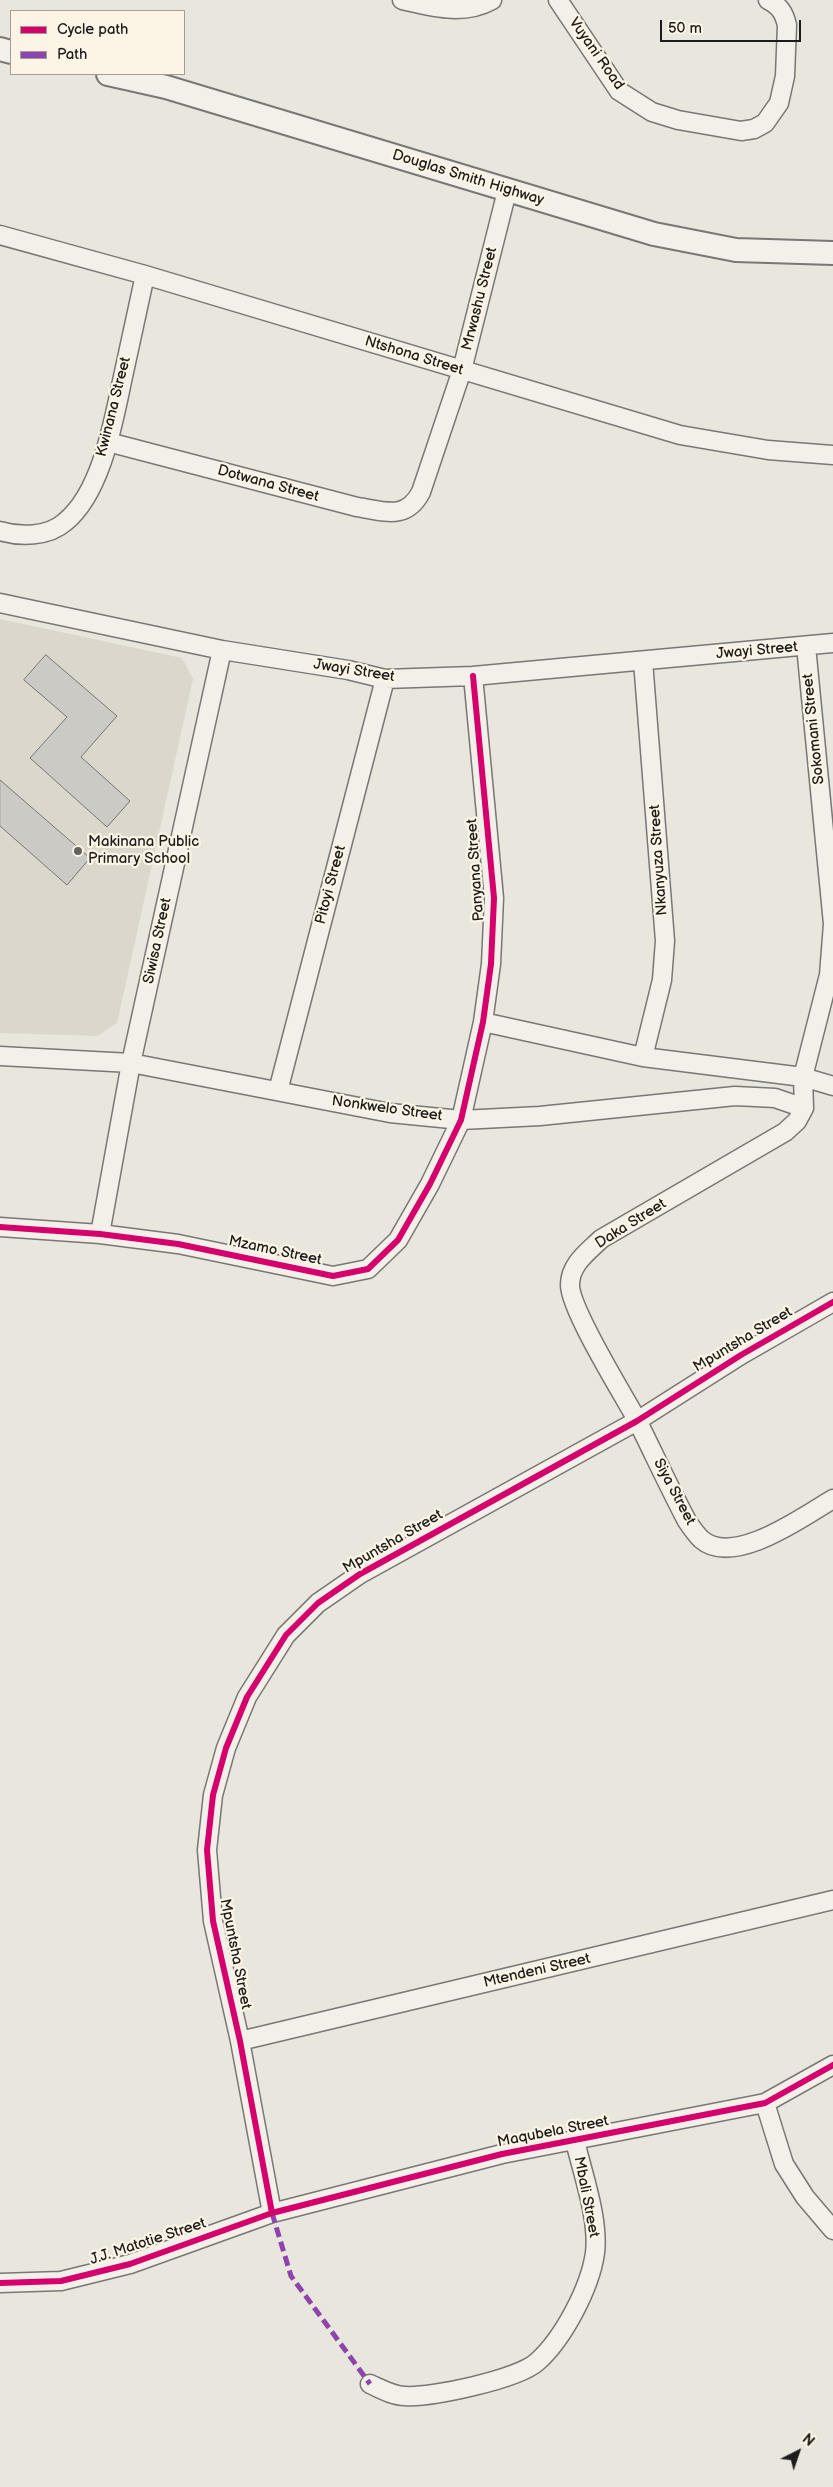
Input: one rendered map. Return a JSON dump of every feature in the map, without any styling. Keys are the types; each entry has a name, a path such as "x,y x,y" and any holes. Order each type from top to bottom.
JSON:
{"street":[{"path":"402,0 455,10 484,5 492,0"},
{"name":"Vuyani Road","path":"558,0 619,91 652,112 678,120 741,131 754,129 765,123 779,102 782,89 788,26 779,6 768,0"},
{"name":"Douglas Smith Highway","path":"112,75 166,87 654,234 736,250 833,253"},
{"name":"Mrwashu Street","path":"421,492 462,370 507,191"},
{"name":"Ntshona Street","path":"0,235 145,275 680,436 768,450 833,455"},
{"name":"Kwinana Street","path":"0,531 28,536 57,528 75,513 90,487 108,442 145,275"},
{"name":"Dotwana Street","path":"108,442 357,507 403,511 416,500 421,492"},
{"name":"Jwayi Street","path":"0,603 222,650 348,670 385,679 473,676 833,644"},
{"name":"Sokomani Street","path":"803,1077 829,975 833,924 806,646"},
{"name":"Siwisa Street","path":"100,1234 131,1063 222,650"},
{"name":"Nkanyuza Street","path":"643,661 665,941 662,980 643,1057"},
{"name":"Panyana Street","path":"461,1120 483,1022 491,964 494,898 473,676"},
{"name":"Pitoyi Street","path":"278,1091 385,679"},
{"path":"483,1022 643,1057 803,1077 833,1086"},
{"name":"Nonkwelo Street","path":"0,1056 131,1063 390,1113 461,1120 540,1116 735,1096 776,1098 804,1108"},
{"path":"803,1077 804,1108"},
{"name":"Daka Street","path":"637,1421 587,1328 571,1292 573,1271 581,1258 602,1239 785,1132 798,1121 804,1108"},
{"name":"Mzamo Street","path":"0,1227 100,1234 178,1244 333,1276 368,1269 398,1240 430,1184 461,1120"},
{"name":"Mpuntsha Street","path":"272,2213 240,2041 213,1921 207,1850 213,1795 226,1748 247,1697 286,1635 318,1603 360,1574 637,1421 740,1355 833,1302"},
{"name":"Siya Street","path":"637,1421 687,1521 702,1540 725,1549 753,1544 833,1499"},
{"name":"Mtendeni Street","path":"240,2041 833,1900"},
{"name":"Maqubela Street","path":"272,2213 502,2154 765,2103 833,2064"},
{"path":"765,2103 784,2164 804,2198 833,2230"},
{"name":"Mbali Street","path":"370,2384 387,2392 406,2396 466,2388 516,2373 535,2364 548,2351 568,2323 590,2275 595,2254 596,2233 575,2141"},
{"name":"J.J. Matotie Street","path":"0,2283 62,2281 130,2264 272,2213"}],"shaded area":[{"name":"Makinana Public Primary School","path":"0,619 182,658 193,679 117,1023 98,1036 0,1033"}],"building":[{"path":"46,655 117,716 81,757 130,801 107,827 30,758 67,717 24,680"},
{"path":"0,780 90,858 67,885 0,826"}],"marked path":[{"path":"272,2213 291,2276 370,2384"}],"cycle path":[{"path":"0,1227 100,1234 178,1244 333,1276 368,1269 398,1240 430,1184 461,1120 483,1022 491,964 494,898 473,676"},
{"path":"272,2213 240,2041 213,1921 207,1850 213,1795 226,1748 247,1697 286,1635 318,1603 360,1574 637,1421 741,1355 833,1302"},
{"path":"0,2283 61,2281 130,2264 272,2213 502,2154 765,2103 833,2065"}],"place":[{"name":"Makinana Public Primary School","path":"78,851"}]}
